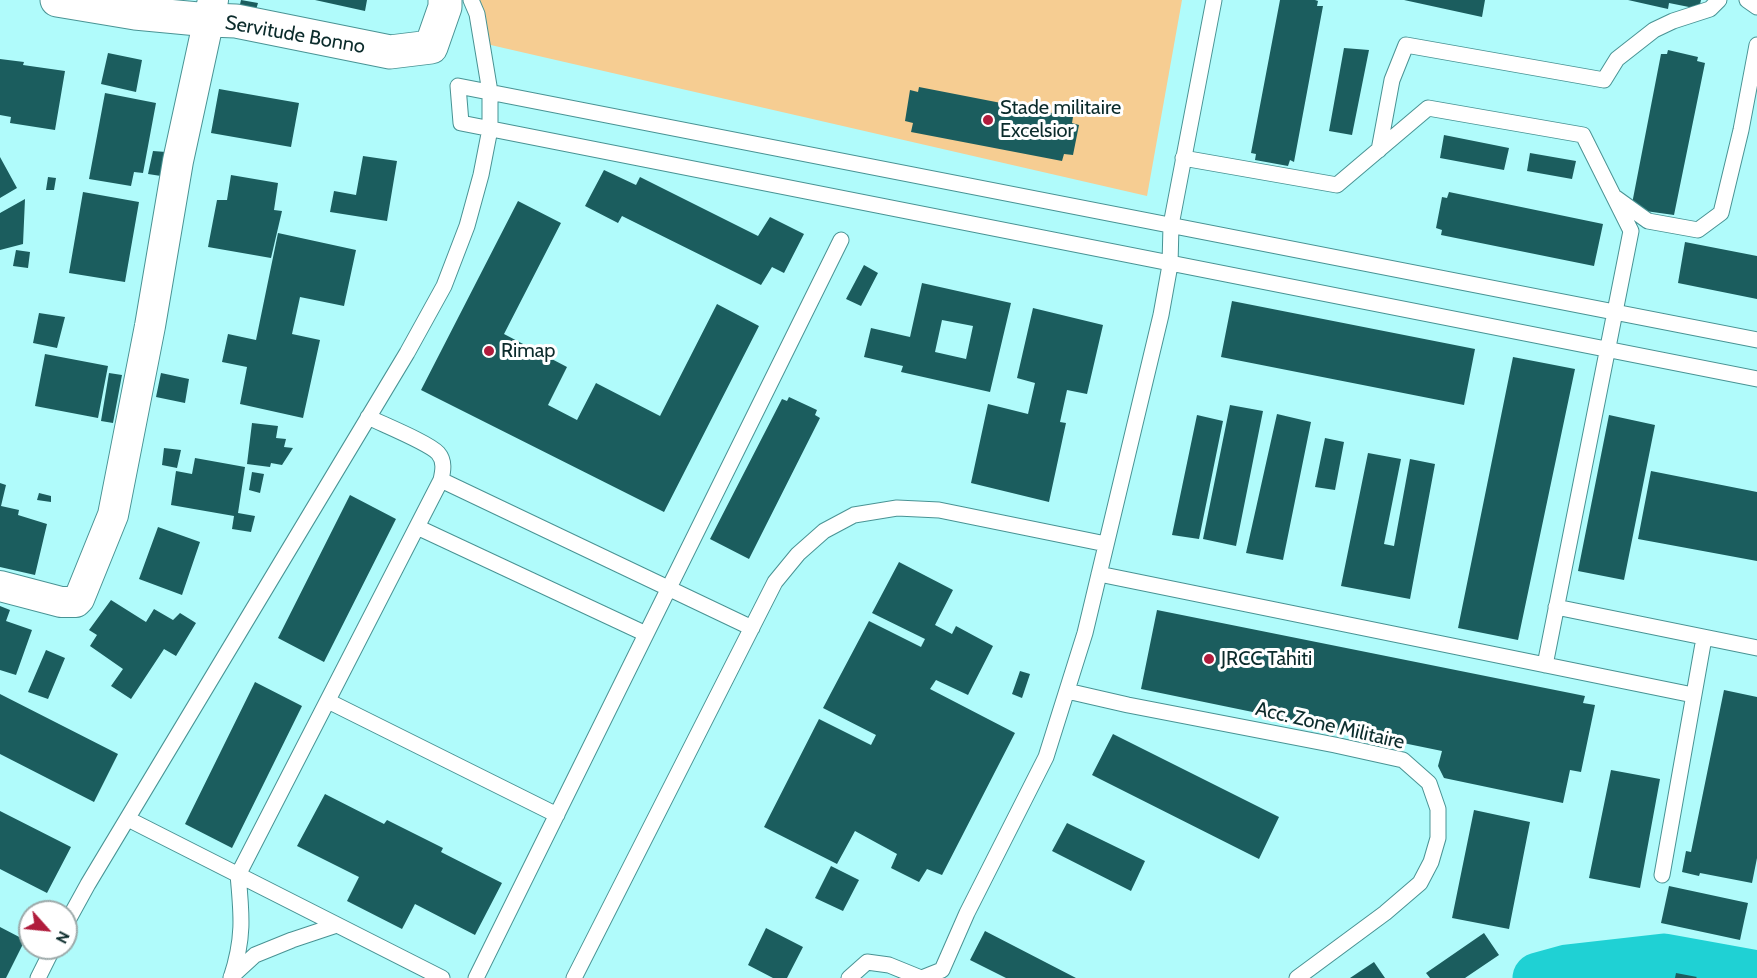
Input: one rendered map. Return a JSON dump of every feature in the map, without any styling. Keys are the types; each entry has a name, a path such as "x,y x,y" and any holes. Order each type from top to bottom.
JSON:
{"street":[{"name":"Servitude Bonno","path":"57,0 135,13 211,10 236,21 390,52 431,47 445,7 445,0"},
{"path":"0,585 62,602 76,602 113,515 150,326 178,160 211,10"}],"lane":[{"path":"78,902 444,286 467,226 481,175 490,129 490,92 477,14 471,0"},
{"path":"849,978 867,962 889,964 921,978 942,970 967,913 1046,758 1078,659 1161,315 1170,263 1171,225 1214,0"},
{"path":"1379,150 1392,80 1406,45 1604,80 1617,59 1654,30 1710,9 1719,0"},
{"path":"1747,0 1757,7"},
{"path":"1613,196 1648,221 1698,230 1721,213 1741,130 1757,45"},
{"path":"1757,340 458,86 461,123 1757,379"},
{"path":"1183,158 1337,185 1428,108 1583,135 1631,231 1545,665"},
{"path":"476,978 841,240"},
{"path":"231,978 240,948 242,917 238,875 441,480 444,466 438,453 426,444 368,417"},
{"path":"441,480 752,628"},
{"path":"574,978 775,582 798,554 824,531 854,515 897,508 939,510 1106,544"},
{"path":"417,527 646,634"},
{"path":"1099,574 1693,695"},
{"path":"1556,607 1757,648"},
{"path":"1662,875 1704,638"},
{"name":"Acc. Zone Militaire","path":"1067,691 1403,760 1429,783 1438,809 1438,838 1431,862 1420,884 1376,920 1297,978"},
{"path":"328,701 557,815"},
{"path":"128,819 442,978"},
{"path":"231,978 255,955 337,925"},
{"path":"38,978 47,960"}],"shaded area":[{"name":"Stade militaire Excelsior","path":"480,0 1182,0 1147,196 482,43"}],"building":[{"path":"241,0 258,3 255,13 239,9"},
{"path":"315,0 367,0 365,11"},
{"path":"1280,0 1315,0 1318,1 1317,6 1323,6 1294,162 1290,160 1288,166 1255,160 1256,154 1251,153"},
{"path":"1404,0 1485,0 1482,17"},
{"path":"1628,0 1701,0 1699,9 1669,3 1668,9"},
{"path":"1344,48 1369,50 1352,135 1329,131"},
{"path":"1668,50 1698,57 1697,61 1705,63 1674,215 1631,209 1661,54 1667,54"},
{"path":"108,53 142,60 136,92 101,84"},
{"path":"0,59 65,71 55,130 10,123 11,117 0,115"},
{"path":"919,87 1073,117 1072,123 1079,125 1073,155 1064,154 1062,161 911,132 913,123 905,121 910,90 918,92"},
{"path":"219,89 299,103 291,147 211,133"},
{"path":"105,93 156,103 143,173 134,172 131,186 89,179"},
{"path":"1444,135 1509,148 1504,170 1440,158"},
{"path":"153,151 166,152 161,176 148,174"},
{"path":"1530,153 1576,161 1572,179 1527,171"},
{"path":"363,156 397,161 387,221 330,212 334,191 356,195"},
{"path":"0,157 17,188 0,198"},
{"path":"604,170 636,185 640,177 758,236 770,217 804,234 784,273 772,267 761,285 622,216 618,223 585,206"},
{"path":"231,175 278,183 274,210 282,211 271,258 208,247 217,200 227,200"},
{"path":"48,177 56,178 54,190 46,190"},
{"path":"83,192 139,202 125,282 69,273"},
{"path":"1449,192 1603,224 1594,266 1441,235 1442,230 1436,228 1442,197 1447,198"},
{"path":"25,199 23,244 0,250 0,213"},
{"name":"Rimap","path":"518,201 561,223 504,334 567,367 548,405 577,420 596,383 660,416 717,304 759,326 664,512 421,390"},
{"path":"278,233 356,250 344,306 300,297 292,334 320,340 303,418 240,404 247,367 222,362 228,334 256,340"},
{"path":"1685,242 1757,256 1757,299 1678,283"},
{"path":"16,250 30,252 28,268 13,266"},
{"path":"864,265 878,273 861,306 846,299"},
{"path":"922,283 1011,303 990,392 901,372 903,366 864,357 871,328 910,337","holes":["942,320 973,326 966,359 935,352"]},
{"path":"1232,301 1475,349 1464,405 1221,357"},
{"path":"1033,308 1103,325 1087,394 1067,390 1060,422 1066,423 1049,502 971,483 988,404 1028,414 1035,383 1017,378"},
{"path":"39,313 65,317 57,348 33,343"},
{"path":"45,354 108,366 98,418 35,406"},
{"path":"1513,357 1575,369 1518,640 1458,628"},
{"path":"109,373 122,375 113,423 101,421"},
{"path":"161,373 189,379 185,403 156,397"},
{"path":"789,397 817,410 815,415 820,418 749,559 710,539 782,399 787,401"},
{"path":"1230,405 1263,411 1236,546 1203,539"},
{"path":"1277,414 1311,422 1283,560 1246,553"},
{"path":"1197,415 1223,421 1199,539 1172,535"},
{"path":"1609,415 1655,425 1624,580 1578,571"},
{"path":"252,423 278,426 276,438 286,439 284,447 293,448 282,465 271,463 270,467 247,464"},
{"path":"1325,438 1344,442 1335,490 1315,487"},
{"path":"164,448 181,450 177,468 162,465"},
{"path":"1368,453 1401,459 1384,544 1394,546 1410,459 1435,464 1410,599 1341,586"},
{"path":"195,458 245,467 238,513 255,516 251,532 232,529 234,516 171,505 176,471 192,474"},
{"path":"1651,471 1757,492 1757,561 1638,539"},
{"path":"252,472 264,474 260,493 249,490"},
{"path":"0,483 6,485 1,506 19,510 18,515 47,524 35,575 0,567"},
{"path":"39,493 51,496 51,502 37,500"},
{"path":"350,495 396,519 324,662 278,638"},
{"path":"158,527 200,542 182,595 139,579"},
{"path":"899,562 953,590 935,625 952,634 956,626 993,646 968,695 936,680 930,689 1015,733 942,875 927,869 919,882 891,868 897,854 855,831 837,864 764,827 819,719 871,745 876,735 823,708 869,621 921,647 925,639 872,613"},
{"path":"111,600 146,622 154,609 173,620 180,613 196,623 176,656 164,649 131,699 111,686 123,669 90,646 97,635 89,630"},
{"path":"0,606 10,610 6,621 32,630 16,675 0,670"},
{"path":"1157,610 1585,696 1583,703 1595,705 1581,772 1570,770 1563,803 1444,778 1438,766 1442,751 1141,689"},
{"path":"46,650 65,658 48,699 28,692"},
{"path":"1020,671 1030,674 1022,698 1012,694"},
{"path":"255,682 302,706 232,848 185,824"},
{"path":"1724,690 1757,697 1757,858 1752,883 1700,873 1699,876 1682,872 1686,851 1691,852"},
{"path":"0,694 118,754 94,802 0,754"},
{"path":"1113,734 1279,817 1259,859 1092,775"},
{"path":"1611,770 1660,779 1640,888 1589,878"},
{"path":"325,794 384,824 387,820 443,848 441,852 502,883 475,935 415,904 402,929 347,901 359,877 297,846"},
{"path":"1474,810 1530,822 1509,929 1452,918"},
{"path":"0,811 71,847 47,893 0,869"},
{"path":"1067,823 1145,861 1131,891 1052,851"},
{"path":"831,866 859,880 843,911 815,898"},
{"path":"1669,886 1748,903 1740,940 1661,923"},
{"path":"0,927 18,936 18,954 6,978 0,978"},
{"path":"766,928 803,947 787,978 773,978 748,965"},
{"path":"985,931 1076,978 1006,978 970,960"},
{"path":"1484,933 1499,955 1465,978 1430,978 1426,973"},
{"path":"1374,962 1385,978 1350,978"},
{"path":"1676,973 1697,977 1675,978"}],"waterway":[{"path":"1538,978 1567,970 1664,959 1757,976"}],"place":[{"name":"Stade militaire Excelsior","path":"988,120"},
{"name":"Rimap","path":"489,351"},
{"name":"JRCC Tahiti","path":"1209,659"}]}
